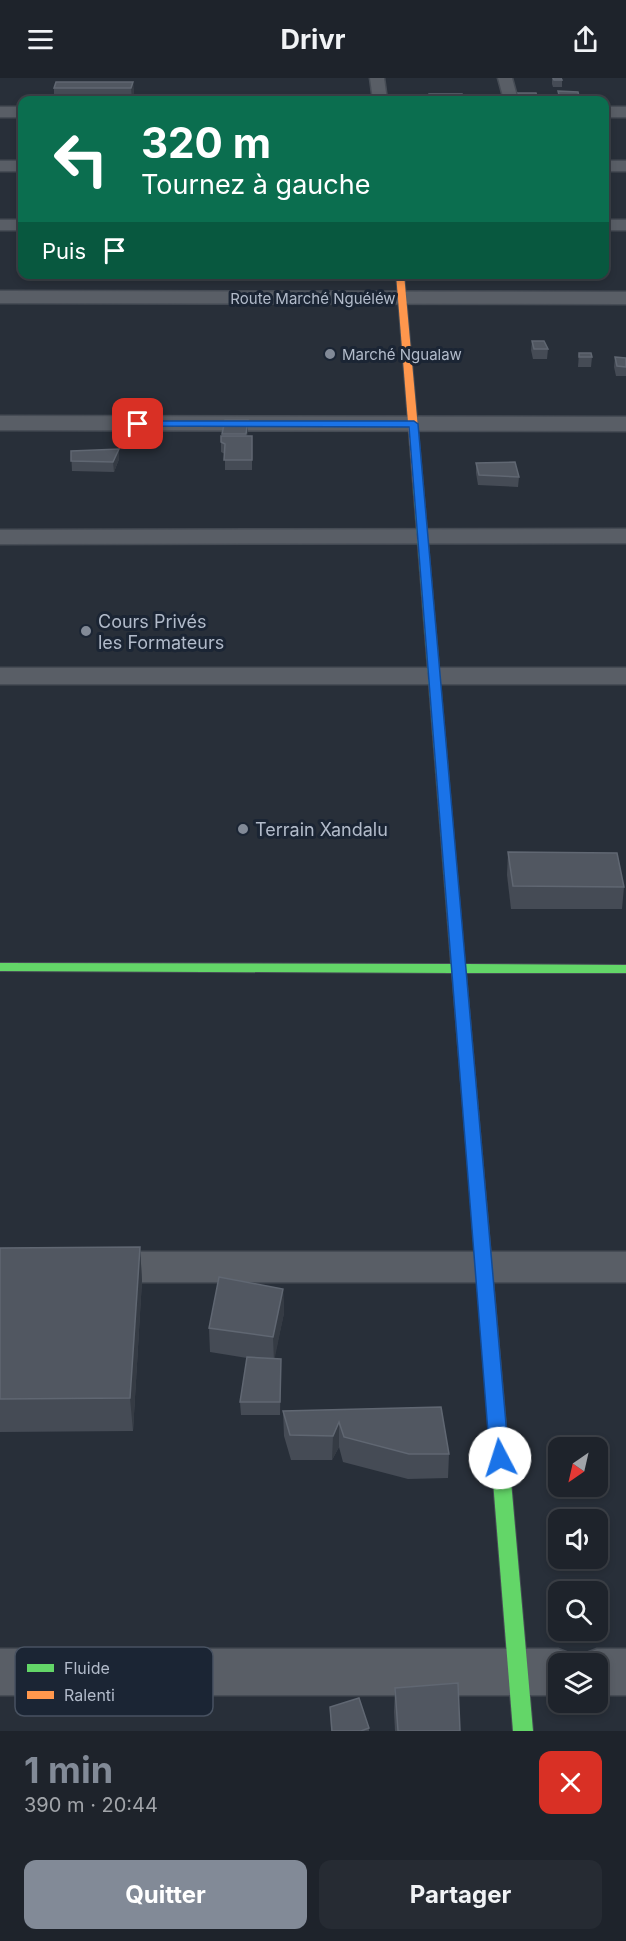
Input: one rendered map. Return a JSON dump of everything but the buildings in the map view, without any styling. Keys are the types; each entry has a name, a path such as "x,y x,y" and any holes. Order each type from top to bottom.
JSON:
{"street":[{"path":"377,78 379,96"},
{"path":"505,78 509,96"},
{"path":"0,112 18,112"},
{"path":"609,112 626,112"},
{"path":"0,166 18,166"},
{"path":"609,166 626,166"},
{"path":"0,225 18,225"},
{"path":"609,225 626,225"},
{"path":"401,279 484,1267 538,1672 523,1731"},
{"name":"Route Marché Nguéléw","path":"0,297 626,298"},
{"path":"0,423 626,424"},
{"path":"0,537 626,536"},
{"path":"0,676 626,676"},
{"path":"0,967 626,969"},
{"path":"59,1267 626,1267"},
{"path":"213,1672 538,1672"},
{"path":"608,1672 626,1672"}],"traffic: fast":[{"path":"418,484 483,1255"},
{"path":"0,967 626,969"},
{"path":"502,1481 523,1731"}],"traffic: slow":[{"path":"400,279 418,484"},
{"path":"483,1255 502,1481"}],"place":[{"name":"Marché Ngualaw","path":"330,354"},
{"name":"Cours Privés les Formateurs","path":"86,631"},
{"name":"Terrain Xandalu","path":"243,829"}],"route":[{"path":"138,424 414,424 500,1458"}]}
